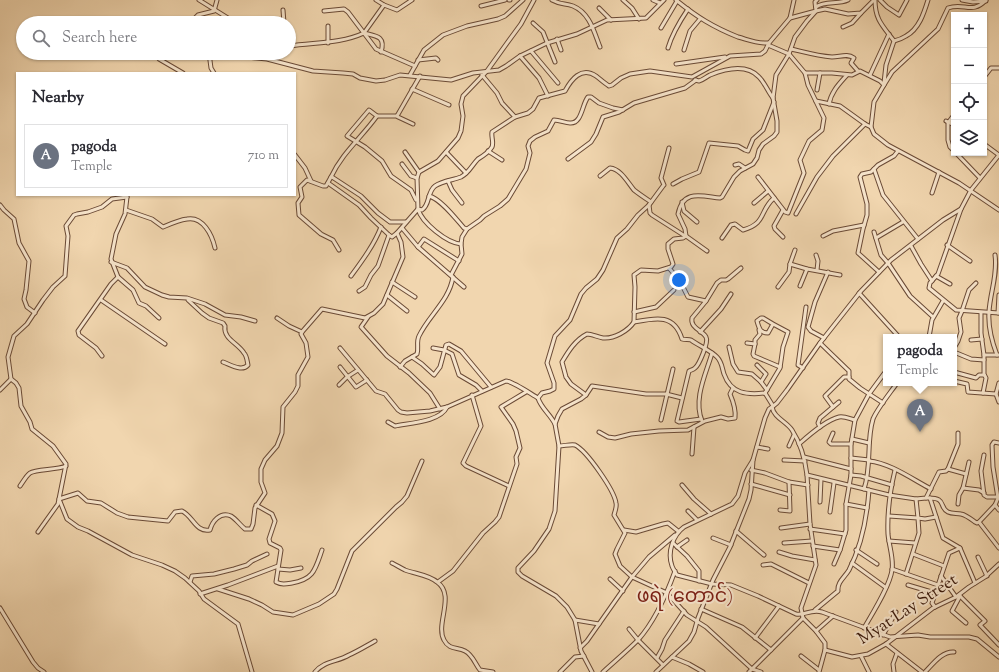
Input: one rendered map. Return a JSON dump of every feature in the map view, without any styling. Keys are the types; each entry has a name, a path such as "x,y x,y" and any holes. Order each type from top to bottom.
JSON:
{"street":[{"path":"199,0 226,16"},
{"path":"197,16 213,12 217,0"},
{"path":"376,0 397,10 412,0"},
{"path":"481,6 505,0"},
{"path":"410,75 426,47 436,42 443,35 467,26 505,16 523,0"},
{"path":"419,172 438,161 461,131 463,116 461,104 463,96 487,70 521,24 534,0"},
{"path":"552,0 559,4 573,6 588,18 593,27 600,48"},
{"path":"623,0 632,8 640,19"},
{"path":"653,0 660,3"},
{"path":"271,60 313,71 343,72 353,74 360,78 376,81 400,75 451,80 487,70 499,70 520,56 547,43 593,27 607,20 646,18 664,0"},
{"path":"676,64 730,56 760,54 790,18 794,0"},
{"path":"816,9 817,0"},
{"path":"673,184 699,172 709,143 738,146 747,151 752,142 761,133 773,100 776,75 789,54 795,37 818,5 827,2 848,0"},
{"path":"843,27 852,23 874,0"},
{"path":"874,0 875,12 880,22 894,41"},
{"path":"880,0 899,14 907,0"},
{"path":"894,41 907,36 916,26 922,18 928,0"},
{"path":"962,0 973,2 986,0"},
{"path":"986,0 981,6 971,8 957,6 948,8 938,29 892,72 874,102 871,127 874,134 898,151 971,190 999,210"},
{"path":"661,28 677,1 700,19 722,31 754,42 769,44 789,54 805,73 808,85 824,118 822,130 809,141 800,160 804,174 789,212 785,212 758,177"},
{"path":"364,33 384,5"},
{"path":"599,8 611,20"},
{"path":"324,11 344,9 348,12 376,49 415,66"},
{"path":"668,48 670,40 678,24 688,9"},
{"path":"790,18 816,9 825,9 848,14 861,13"},
{"path":"283,10 283,16"},
{"path":"684,50 690,31 700,19"},
{"path":"533,23 543,32 555,62"},
{"path":"328,26 328,43"},
{"path":"296,45 342,41 364,33 381,39 383,43 381,52"},
{"path":"870,75 889,34"},
{"path":"557,40 561,50"},
{"path":"884,85 886,65 894,41"},
{"path":"790,49 833,57 848,55 854,58 851,63 858,70 870,75 884,85"},
{"path":"531,51 558,83"},
{"path":"520,56 539,78 548,96"},
{"path":"328,183 359,205 389,235 392,236 402,228 418,209 422,210 425,208 432,188 436,185 462,176 471,169 477,160 488,152 493,143 491,137 492,132 515,118 528,113 533,109 539,98 565,91 576,75 584,73 593,74 609,86 630,74 650,71 692,77 697,76 730,56"},
{"path":"418,60 436,58 438,60"},
{"path":"161,60 181,72"},
{"path":"210,60 210,72"},
{"path":"211,68 213,72"},
{"path":"568,159 591,142 603,116 619,112 634,103 685,88 696,80 702,80 731,69 740,68 748,70 760,78 773,100 777,120 777,132 760,148 753,164 745,168 734,177 724,195 720,198 697,195 685,199 682,202 678,214 685,229 686,236"},
{"path":"987,73 991,68 999,68"},
{"path":"805,73 832,72 852,75 858,70"},
{"path":"817,90 820,73"},
{"path":"482,75 515,118"},
{"path":"829,104 830,97 833,92 847,75"},
{"path":"397,116 420,76"},
{"path":"692,77 696,80"},
{"path":"412,89 449,105"},
{"path":"400,366 404,361 418,353 417,342 419,337 428,321 443,302 450,290 452,276 462,254 462,237 467,229 508,199 526,169 530,153 528,146 530,141 548,131 554,120 572,123 575,122 580,116 586,100 591,96 599,104 623,110"},
{"path":"815,101 840,106 871,127"},
{"path":"413,124 397,116 377,116 369,110 347,136 382,161 391,176 411,190 415,196 419,213 428,226 456,244 461,244"},
{"path":"339,250 333,240 317,231 298,213 298,204 302,197 300,187 307,180 324,186 328,183 343,156 371,125 377,116"},
{"path":"951,118 947,122 948,140 951,148"},
{"path":"947,122 951,124"},
{"path":"796,214 817,176 833,156 865,124"},
{"path":"752,142 760,148"},
{"path":"987,146 999,155 971,190 961,209 936,276 932,281 930,288 943,301 954,309 962,311 999,313 999,295"},
{"path":"538,398 542,393 550,391 554,388 554,383 547,363 555,336 570,320 581,294 603,270 618,238 650,203 664,185 661,178 669,148"},
{"path":"879,272 858,253 867,215 867,204 860,177 862,174 871,172 881,163 894,156 898,151"},
{"path":"405,152 419,172 417,204"},
{"path":"446,152 466,173"},
{"path":"488,152 502,160"},
{"path":"296,156 305,168 311,181"},
{"path":"959,156 980,178"},
{"path":"402,164 411,176 418,178"},
{"path":"735,165 739,164 745,168"},
{"path":"600,176 610,168 613,168 650,203 650,213 652,215 707,251"},
{"path":"874,169 883,196 918,239"},
{"path":"932,193 939,172"},
{"path":"330,177 343,183 362,196 378,213 390,222 406,222"},
{"path":"448,181 452,190 462,202"},
{"path":"754,203 768,191"},
{"path":"38,532 58,504 66,464 53,446 32,429 22,406 19,388 11,378 8,357 14,336 27,324 53,287 65,276 68,236 66,226 74,215 102,207 112,199 127,196 126,214 116,234 111,262 118,277 133,290 138,303 146,306 159,318"},
{"path":"429,196 443,206 464,228 467,229"},
{"path":"722,238 731,225 735,224 743,230 755,225 762,218 769,202 774,198"},
{"path":"682,202 684,211 697,222"},
{"path":"0,205 14,219 19,243 29,261 24,299 27,307 35,313"},
{"path":"656,672 689,641 694,632 701,609 731,545 749,499 753,460 769,409 803,368 820,343 859,293 879,272 918,239 943,220 961,209"},
{"path":"126,210 152,219 162,227 187,218 197,220 208,230 215,248"},
{"path":"783,236 774,229 774,226 784,210"},
{"path":"876,238 903,222"},
{"path":"823,236 833,231 864,225"},
{"path":"351,276 377,238 381,227"},
{"path":"402,228 418,246 464,287"},
{"path":"874,232 881,255 912,298 933,317"},
{"path":"397,233 401,242 403,258 383,304 368,317 361,327 378,344 386,356 430,392 440,409"},
{"path":"359,290 365,287 371,275 378,266 389,235"},
{"path":"586,394 571,384 563,370 562,362 569,350 580,337 586,334 602,338 614,337 632,326 634,322 634,275 641,270 658,271 669,268 673,264 668,249 668,244 674,238 683,238 686,236"},
{"path":"418,246 424,239 459,261"},
{"path":"947,245 970,261"},
{"path":"910,246 932,281"},
{"path":"778,287 789,272 795,250"},
{"path":"816,255 818,261 817,270"},
{"path":"984,355 998,355 989,326 988,313 994,286 996,264 995,255"},
{"path":"111,262 127,268 144,287 151,291 169,297 187,298 205,304 225,315 255,321"},
{"path":"790,264 807,269 840,275"},
{"path":"669,268 680,281 688,298 706,302"},
{"path":"733,388 730,394 734,401 735,418 728,419 721,417 702,421 677,421 689,371 694,369 705,350 707,338 693,326 691,320 706,302 719,281 726,280 741,268"},
{"path":"800,286 807,269"},
{"path":"824,338 808,327 815,302 828,272"},
{"path":"936,276 950,284"},
{"path":"102,356 96,348 78,333 111,284 118,277"},
{"path":"392,282 415,297"},
{"path":"957,342 960,335 959,318 969,290 976,283"},
{"path":"634,312 656,306 674,290"},
{"path":"859,293 896,334"},
{"path":"700,332 721,309 731,294"},
{"path":"387,295 407,311"},
{"path":"187,298 205,316 223,323 225,326 224,330 226,336 244,353 248,366 244,369 223,362"},
{"path":"101,300 165,344"},
{"path":"930,334 933,317 943,301"},
{"path":"803,368 798,364 806,307"},
{"path":"302,332 322,309 363,318 368,317"},
{"path":"982,313 981,328 984,355 984,375 986,379 983,393"},
{"path":"59,499 78,493 87,501 101,503 117,513 128,517 165,521 169,521 175,512 182,511 187,514 196,526 207,531 210,530 214,521 224,514 230,516 245,529 251,529 256,505 265,493 261,482 261,469 265,460 276,446 282,433 283,407 296,392 298,386 298,376 308,360 306,343 302,332 277,318"},
{"path":"634,322 657,318 667,320 676,326 682,339 690,340 718,358 722,364 726,380 733,388 740,392 752,395 766,392 780,367 783,347 788,332 764,318 757,321 760,331 764,333 768,333 773,324"},
{"path":"756,324 760,333 755,340 754,356 780,367"},
{"path":"971,340 982,339"},
{"path":"747,343 755,344"},
{"path":"820,343 850,371 849,379 883,403"},
{"path":"412,357 434,375 440,367 444,350 447,344 449,344 461,351 491,387"},
{"path":"729,347 733,364 738,372 752,374 761,382 773,406 776,416 787,425 794,435 804,457 808,485 810,529 816,565 803,600 801,608 802,616"},
{"path":"340,348 376,391 385,394 398,410 402,412 430,411 447,407 501,382 510,381 538,398 540,404 550,415 555,424 559,446 555,511 549,529 534,551 518,568 518,572 562,601 575,620 580,648 592,672"},
{"path":"433,348 444,350 454,356 460,376 476,385 482,391"},
{"path":"702,421 698,406 712,353"},
{"path":"957,353 971,359 984,360"},
{"path":"757,365 766,374 761,382"},
{"path":"340,366 356,387 367,380"},
{"path":"661,420 673,369"},
{"path":"340,385 358,370"},
{"path":"957,373 976,378 979,374 984,375"},
{"path":"834,564 845,534 846,504 851,475 851,444 855,420 869,394 883,375"},
{"path":"833,407 825,396 844,377 849,377"},
{"path":"0,390 11,378"},
{"path":"957,382 967,384 968,392 996,394"},
{"path":"999,383 996,394 999,402"},
{"path":"555,424 562,409 581,399 592,386 646,394 666,394 682,398"},
{"path":"749,672 802,616 815,610 838,591 838,585 852,563 865,524 867,508 869,443 874,418 895,386"},
{"path":"438,582 453,571 483,533 496,521 505,501 517,464 516,457 520,448 513,424 501,407 526,392"},
{"path":"472,395 481,426 463,463 466,466 509,486"},
{"path":"820,427 818,420 839,402"},
{"path":"388,422 395,426 415,423 434,418 444,412 447,407"},
{"path":"799,444 820,427 841,417 855,420"},
{"path":"599,432 608,437 615,438 631,434 688,430 702,421"},
{"path":"692,454 694,427"},
{"path":"833,433 829,442 831,444 851,444"},
{"path":"948,469 958,444 958,433"},
{"path":"789,446 794,435"},
{"path":"852,439 869,443"},
{"path":"979,522 995,504 998,498 993,466 992,444 994,442 999,443"},
{"path":"559,446 577,446 602,475 616,503 617,507 614,515 625,533 615,554 620,566 632,577 667,593 684,611 706,627 752,669 761,672"},
{"path":"756,447 768,449"},
{"path":"984,455 981,470 984,492 987,497 998,498"},
{"path":"804,457 851,469"},
{"path":"851,458 869,460 883,464 931,489"},
{"path":"580,648 632,577 649,557 677,533 697,520 732,504 735,501 753,460"},
{"path":"784,460 805,461"},
{"path":"218,589 262,604 273,612 293,615 319,604 334,594 352,551 405,498 422,461"},
{"path":"958,504 959,495 963,488 969,462"},
{"path":"20,486 29,474 33,472 51,470 66,466"},
{"path":"966,474 948,469 946,471 939,472 928,498 943,538 960,548 975,583"},
{"path":"751,470 765,473 789,482 808,485"},
{"path":"864,628 885,587 892,569 888,516 895,470"},
{"path":"807,475 834,483 890,495 916,499 928,498 940,500 944,508 949,513 961,514 977,523 979,522 999,548"},
{"path":"851,475 892,485"},
{"path":"820,502 821,479"},
{"path":"780,510 790,511 789,482"},
{"path":"830,512 834,483"},
{"path":"751,484 790,495"},
{"path":"682,485 694,499 711,514"},
{"path":"963,488 984,492"},
{"path":"59,499 70,523 132,555 175,571 190,582 204,599 238,624 252,672"},
{"path":"906,574 919,533 916,499"},
{"path":"846,504 867,508"},
{"path":"995,504 999,510"},
{"path":"256,505 272,514 275,521 269,539 270,543 281,550 276,581 279,584 303,581 312,575 322,550"},
{"path":"688,511 697,520"},
{"path":"888,516 925,519 936,517"},
{"path":"624,530 636,532 668,523 677,533"},
{"path":"781,528 810,524"},
{"path":"810,529 845,534"},
{"path":"736,531 764,556"},
{"path":"677,533 671,552 671,565 677,575 712,584 731,585 802,616 825,643 825,650 819,671 801,656"},
{"path":"713,538 731,545"},
{"path":"677,547 687,540"},
{"path":"784,542 812,541"},
{"path":"889,541 915,543"},
{"path":"673,543 699,570 699,581"},
{"path":"813,546 840,550"},
{"path":"935,607 932,603 949,553 960,548"},
{"path":"856,550 877,564"},
{"path":"779,552 815,560"},
{"path":"190,582 192,576 214,574 234,569 247,565 266,554"},
{"path":"913,554 944,566"},
{"path":"978,557 987,576"},
{"path":"392,563 405,570 417,573 438,582 445,592 442,632 442,638 445,643 450,648 465,651 475,661 480,670 493,672"},
{"path":"852,563 885,587"},
{"path":"763,565 771,564 809,583"},
{"name":"Myat Lay Street","path":"825,650 852,657 868,654 886,644 935,607 959,596 975,583 987,576 999,565"},
{"path":"200,594 278,567 290,570 300,568"},
{"path":"892,569 938,585"},
{"path":"603,672 638,640 649,625 667,593 675,571"},
{"path":"941,576 985,621 980,625 999,644"},
{"path":"610,579 623,591"},
{"path":"908,585 935,593"},
{"path":"959,596 952,611 966,623"},
{"path":"755,638 779,606"},
{"path":"0,608 33,662 44,672"},
{"path":"701,609 742,627 771,650"},
{"path":"815,610 894,638 918,635 930,637 969,637 977,639 999,656"},
{"path":"657,658 665,640 684,611"},
{"path":"883,635 896,612"},
{"path":"816,631 833,616"},
{"path":"575,620 599,624"},
{"path":"629,629 663,665"},
{"path":"315,672 325,663 342,659 375,641"},
{"path":"886,644 922,672"},
{"path":"925,672 942,655 948,652 954,652"},
{"path":"894,672 893,664 897,654"},
{"path":"560,672 575,657 584,656"},
{"path":"861,656 869,672"},
{"path":"672,657 703,672"}],"place":[{"name":"pagoda","path":"920,432"}],"district":[{"name":"ဖရဲ (တောင်)","path":"685,597"}]}
